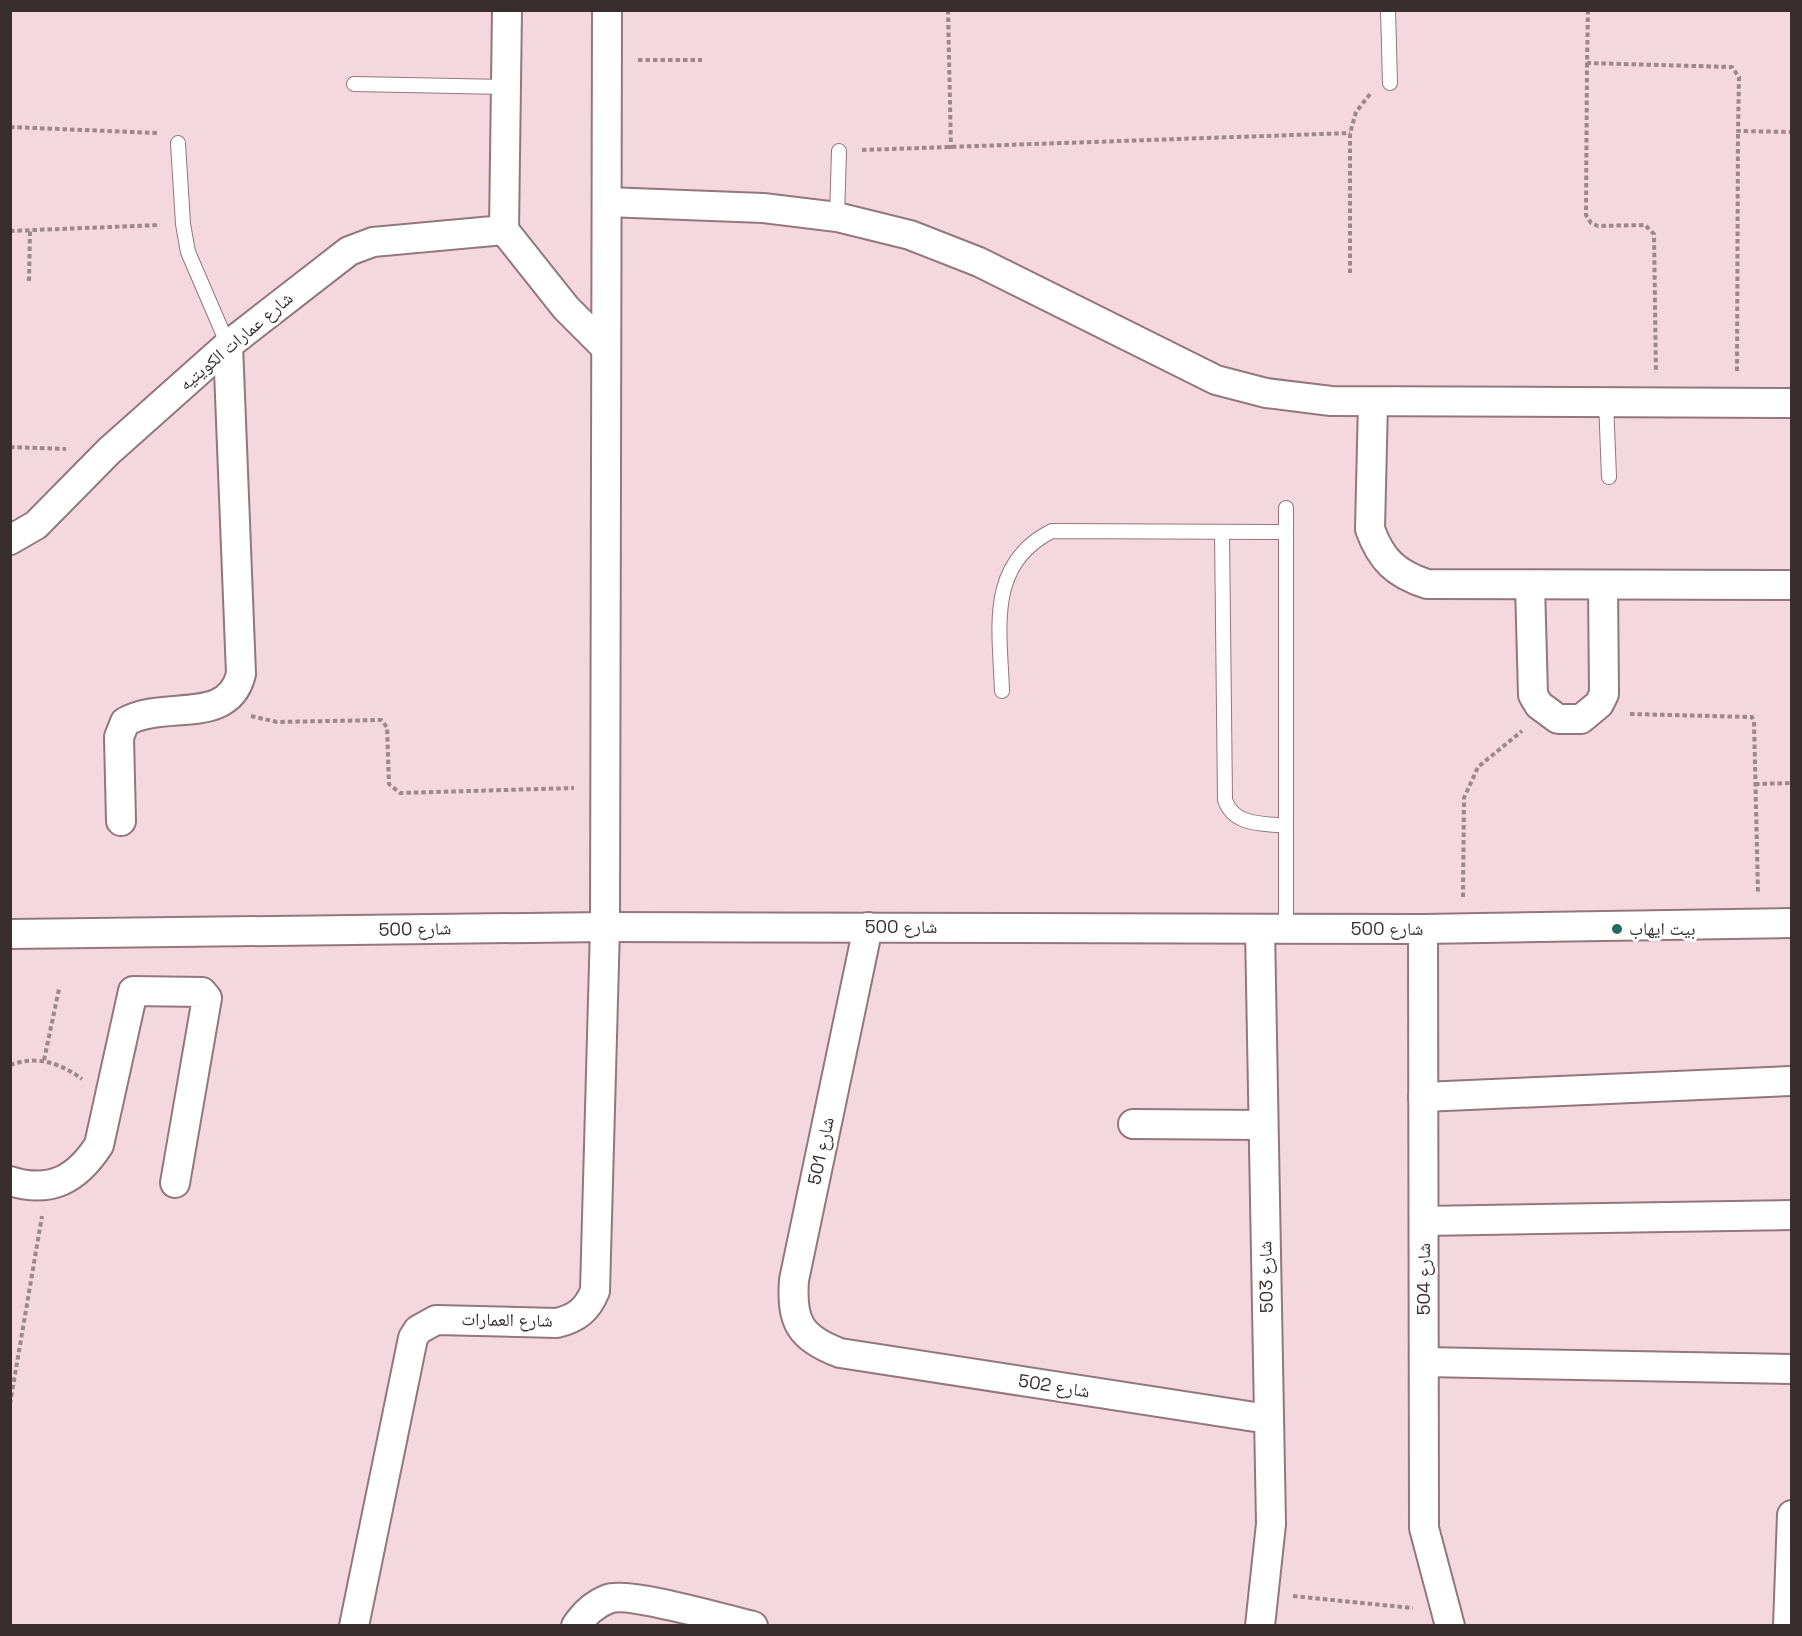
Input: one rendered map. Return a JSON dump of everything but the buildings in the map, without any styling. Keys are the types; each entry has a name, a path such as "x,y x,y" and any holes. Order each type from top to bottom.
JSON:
{"street":[{"path":"507,10 504,230 566,308 606,348"},
{"name":"شارع العمارات","path":"354,1626 412,1338 418,1330 436,1320 557,1323 569,1320 585,1308 595,1291 605,927 607,10"},
{"path":"607,202 762,208 837,217 910,235 980,262 1216,380 1266,393 1332,401 1373,402 1791,403"},
{"name":"شارع عمارات الكويتيه","path":"10,540 36,525 109,451 228,345 350,251 373,242 504,230"},
{"path":"121,821 119,737 125,722 154,711 216,707 233,694 241,674 228,345"},
{"path":"1373,402 1370,529 1377,549 1390,566 1407,578 1426,584 1791,585"},
{"path":"1530,585 1533,695 1547,714 1569,720 1591,713 1604,694 1603,585"},
{"name":"شارع 500","path":"10,934 605,927 1423,929 1791,923"},
{"name":"شارع 501","path":"840,1353 817,1345 800,1327 792,1304 794,1280 868,927"},
{"name":"شارع 503","path":"1260,1626 1271,1524 1263,1125 1273,929"},
{"name":"شارع 504","path":"1423,929 1424,1528 1448,1618"},
{"path":"10,1181 25,1186 48,1186 69,1178 87,1164 99,1145 133,991 206,994 176,1183"},
{"path":"1423,1097 1791,1081"},
{"path":"1133,1124 1263,1125"},
{"path":"1424,1221 1791,1215"},
{"name":"شارع 502","path":"840,1353 1268,1419"},
{"path":"1424,1362 1791,1369"},
{"path":"1788,1626 1791,1515"},
{"path":"576,1626 590,1609 609,1598 636,1599 753,1626"}],"lane":[{"path":"1388,10 1390,83"},
{"path":"354,84 506,87"},
{"path":"178,143 183,224 188,252 228,345"},
{"path":"837,217 839,151"},
{"path":"1606,401 1609,477"},
{"path":"1273,929 1286,826 1286,508"},
{"path":"1002,691 1001,593 1007,575 1017,558 1038,538 1052,531 1286,532"},
{"path":"1222,531 1225,800 1232,814 1240,820 1286,826"}],"path":[{"path":"948,10 951,149"},
{"path":"1588,10 1586,215 1591,223 1598,226 1645,225 1654,234 1656,401"},
{"path":"607,60 702,60"},
{"path":"1587,63 1732,66 1739,76 1737,402"},
{"path":"1350,273 1350,134 1356,112 1370,93 1390,83"},
{"path":"10,127 170,134 176,137 178,143"},
{"path":"1738,131 1791,132"},
{"path":"839,151 1350,134"},
{"path":"10,231 183,224"},
{"path":"29,281 30,231"},
{"path":"10,447 109,451"},
{"path":"216,707 277,722 381,720 387,727 389,784 400,793 605,787"},
{"path":"1591,713 1752,717 1759,924"},
{"path":"1463,928 1464,798 1478,767 1504,743 1547,714"},
{"path":"1755,784 1791,783"},
{"path":"44,1060 58,989"},
{"path":"10,1065 21,1061 44,1060 65,1067 83,1080 97,1097 104,1118"},
{"path":"10,1404 48,1186"},
{"path":"1265,1593 1448,1618"}],"place":[{"name":"بيت ايهاب","path":"1617,929"}]}
